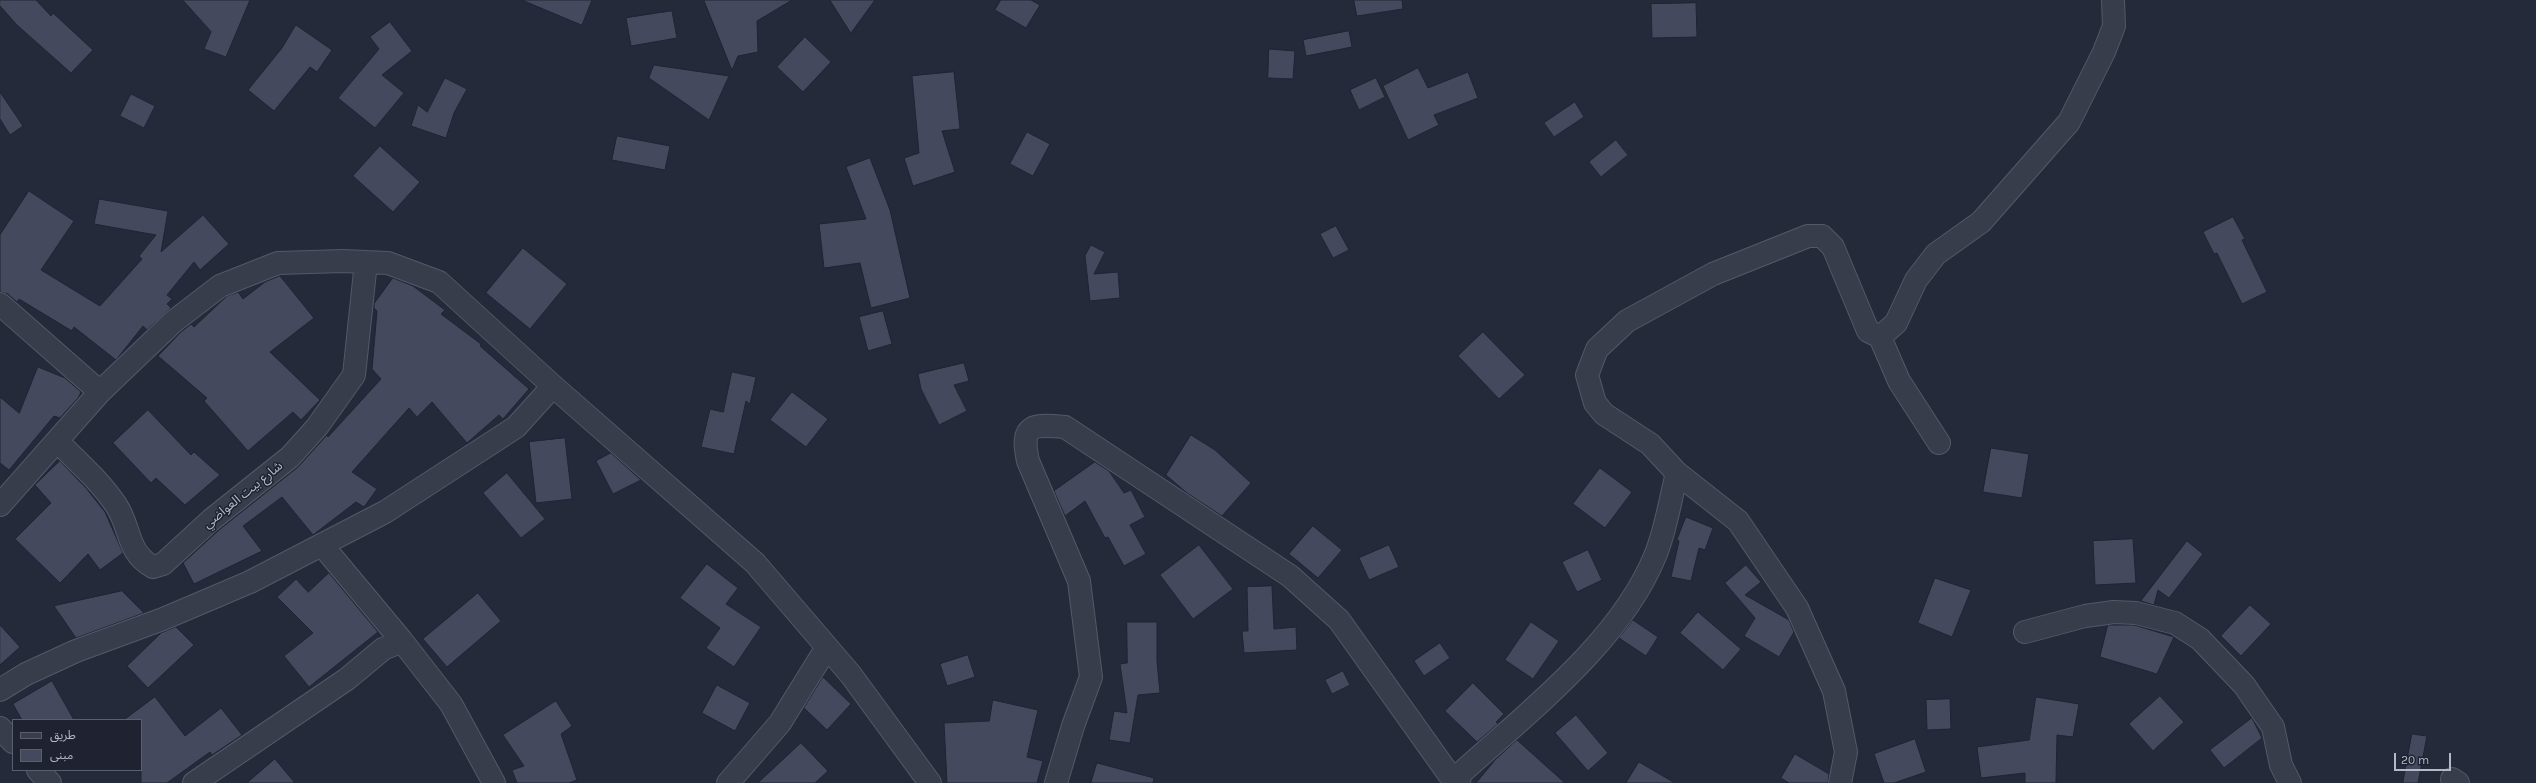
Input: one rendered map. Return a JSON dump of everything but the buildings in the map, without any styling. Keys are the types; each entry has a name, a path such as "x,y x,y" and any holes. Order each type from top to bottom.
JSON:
{"street":[{"path":"1880,337 1896,323 1916,280 1936,254 1981,222 2069,122 2104,52 2114,26 2113,0"},
{"path":"1840,783 1846,752 1834,691 1797,608 1738,521 1677,473 1650,444 1604,414 1595,403 1587,375 1598,349 1627,321 1713,274 1808,236 1822,236 1833,247 1868,331 1880,337 1899,381 1939,443"},
{"name":"شارع بيت العواضي","path":"57,441 93,477 117,506 140,560 153,567 163,564 211,520 290,457 317,427 354,375 366,262"},
{"path":"0,505 100,392 173,322 220,286 278,264 388,263 439,282 553,386 755,563 851,675 930,783"},
{"path":"0,304 100,392"},
{"path":"0,690 26,674 76,651 163,619 250,582 385,512 516,427 553,386"},
{"path":"1056,783 1073,726 1091,677 1079,582 1028,461 1024,441 1030,430 1040,425 1065,427 1290,576 1339,620 1455,783"},
{"path":"1459,783 1460,774 1566,678 1627,609 1656,555 1677,473"},
{"path":"322,545 402,641 451,704 494,783"},
{"path":"2025,632 2085,616 2114,612 2136,613 2175,623 2200,639 2244,685 2273,727 2281,765 2290,783"},
{"path":"208,779 346,679 383,650 402,641"},
{"path":"728,783 780,723 827,647"},
{"path":"0,728 12,741"},
{"path":"39,771 50,783"}]}
